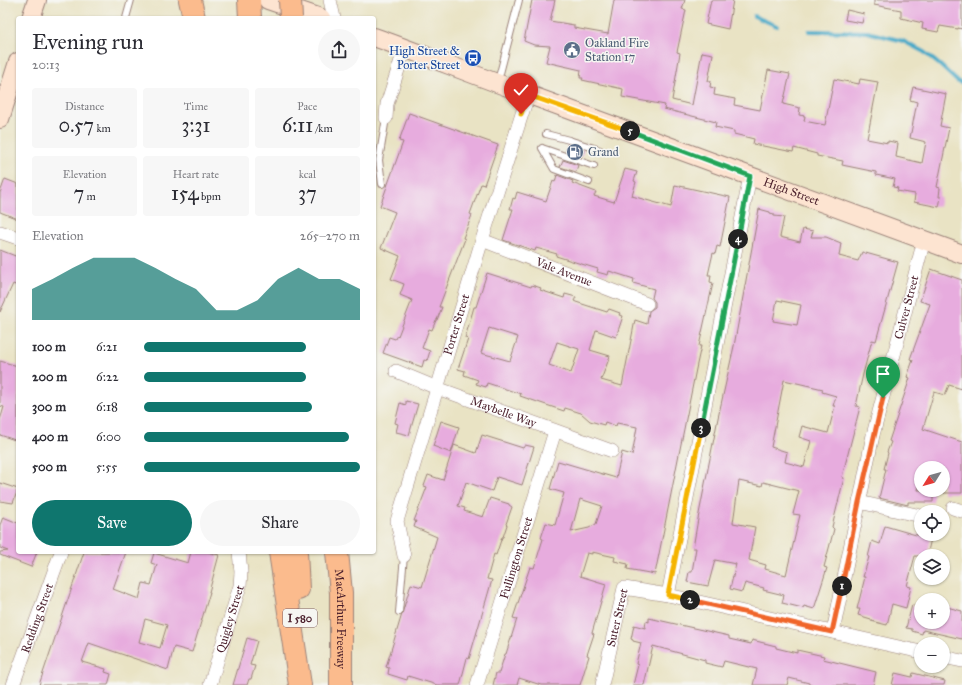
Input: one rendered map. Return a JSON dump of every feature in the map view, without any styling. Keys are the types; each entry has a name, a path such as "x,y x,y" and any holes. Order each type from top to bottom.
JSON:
{"highway":[{"path":"190,0 194,16"},
{"path":"248,0 250,16"},
{"path":"290,0 292,16"},
{"path":"280,554 301,685"},
{"name":"I 580","path":"296,554 301,685"},
{"name":"MacArthur Freeway","path":"337,554 342,593 341,685"},
{"path":"342,593 349,554"}],"main road":[{"path":"32,16 37,0"},
{"path":"268,0 315,16"},
{"name":"High Street","path":"376,38 962,254"},
{"path":"0,119 16,68"}],"street":[{"path":"330,0 334,16"},
{"path":"386,118 387,104 405,48"},
{"name":"Porter Street","path":"404,556 397,521 436,388 528,95"},
{"path":"750,176 668,595 914,650"},
{"path":"0,232 16,237"},
{"name":"Vale Avenue","path":"482,240 647,304"},
{"name":"Culver Street","path":"832,632 859,502 892,361 924,240"},
{"name":"Maybelle Way","path":"396,371 436,388 555,432 612,451"},
{"name":"Fullington Street","path":"477,685 555,432"},
{"path":"859,502 914,514"},
{"name":"Redding Street","path":"13,685 60,554"},
{"name":"Quigley Street","path":"210,685 240,586 241,572 239,554"},
{"name":"Suter Street","path":"602,685 624,588 668,595"},
{"path":"950,658 962,661"}],"lane":[{"path":"127,16 131,0"},
{"path":"498,83 518,0"},
{"path":"382,184 379,160 386,118"},
{"path":"546,134 600,150"},
{"path":"589,182 554,169 542,148 594,166"},
{"path":"399,612 404,556"}],"building":[{"path":"532,0 555,0 550,21 574,25 574,28 608,34 614,0 685,0 682,9 686,10 677,52 680,53 672,100 692,105 702,52 713,54 708,81 711,81 710,87 715,88 714,95 735,99 734,105 760,110 768,70 790,74 783,104 800,108 799,115 805,116 804,121 825,125 834,79 859,84 860,79 878,82 867,139 888,143 888,141 898,143 896,157 922,163 926,142 910,138 917,102 910,100 913,87 946,94 940,126 949,128 937,187 940,188 939,197 941,197 939,207 914,202 915,194 897,191 898,188 893,187 895,179 876,175 876,172 842,165 843,161 817,156 817,154 794,148 793,152 753,144 754,139 734,134 734,131 715,127 716,122 664,109 665,105 622,97 623,89 582,80 583,78 580,78 581,70 546,62 550,46 534,45 524,41"},
{"path":"711,0 733,0 728,29 706,24"},
{"path":"874,0 962,0 962,29 940,26 938,32 922,29 923,23 901,18 901,10 874,5"},
{"path":"847,10 864,14 862,23 845,20"},
{"path":"409,113 498,145 484,185 481,184 470,214 472,215 463,238 465,239 439,307 442,307 432,330 429,329 422,348 430,351 427,361 424,360 422,367 383,353 389,337 395,339 397,335 398,336 412,300 400,295 404,284 391,279 400,256 381,248 395,212 380,206 403,142 399,141"},
{"path":"568,144 584,150 581,157 566,151"},
{"path":"563,160 578,165 576,172 560,167"},
{"path":"625,169 637,172 632,196 671,207 675,185 730,197 720,247 717,246 715,254 713,253 708,275 711,275 710,282 713,283 699,346 701,346 655,574 627,569 628,564 614,561 615,557 592,552 592,554 587,553 580,576 606,584 592,633 594,634 587,655 589,656 580,685 541,685 519,678 517,685 493,685 496,673 499,673 506,654 517,619 513,618 530,567 534,568 543,539 541,538 546,523 555,525 564,493 550,489 558,461 616,478 622,452 632,455 637,427 617,423 616,426 605,422 604,425 590,421 581,413 565,408 564,411 520,396 521,394 487,383 486,387 476,384 478,380 464,375 465,371 458,369 468,339 465,338 474,307 476,307 487,273 531,287 532,285 541,288 540,290 564,298 565,294 576,297 574,301 576,302 607,312 609,309 620,313 619,315 623,316 616,337 596,330 590,350 610,356 601,380 622,386 635,320 647,324 649,311 655,307 655,302 652,298 654,289 633,283 634,279 609,271 608,275 597,272 598,269 556,256 557,254 536,248 535,251 503,240 513,209 510,209 513,198 515,199 517,192 546,201 553,181 555,182 557,175 573,181 572,183 596,192 594,196 614,202","holes":["489,328 518,337 510,361 481,353","557,342 579,349 571,373 549,365","580,499 602,506 596,524 589,528 571,532"]},
{"path":"5,179 16,183 16,218 0,212 0,193"},
{"path":"759,209 770,212 774,214 774,216 784,217 780,237 800,242 803,229 813,231 811,237 826,237 841,243 839,256 858,261 862,252 898,262 876,341 872,340 863,374 856,406 860,407 842,477 844,478 832,527 834,529 824,567 827,568 814,609 782,603 784,595 763,590 764,588 745,583 742,592 730,589 736,564 715,560 708,586 687,582 689,572 692,572 696,548 693,548 698,519 734,346","holes":["777,300 801,305 797,325 773,321","784,380 823,389 822,392 836,396 828,433 802,426 799,437 811,441 804,467 785,462 787,452 771,447","739,481 762,486 763,482 799,491 793,514 800,515 786,575 765,569 766,565 749,560 755,527 733,523"]},
{"path":"0,250 16,256 16,285 13,284 0,312"},
{"path":"931,269 962,280 962,389 949,385 945,395 934,392 923,429 962,442 962,493 950,493 950,461 914,461 914,497 933,497 933,502 908,502 908,505 879,498 886,469 884,469 887,452 891,442 889,441 910,378 907,377 913,360 910,359 930,304 920,301"},
{"path":"0,361 16,365 16,440 0,435 0,420 4,407 0,406"},
{"path":"406,401 418,404 409,435 396,432 398,424 395,423 400,403 406,405"},
{"path":"441,421 459,427 451,453 433,446"},
{"path":"482,435 523,448 525,445 534,447 522,485 497,477 492,491 466,482 458,506 465,508 464,511 483,517 490,498 509,504 512,507 503,537 496,555 494,554 487,579 492,580 460,685 437,685 408,676 407,680 388,674 389,668 386,667 411,584 422,587 437,537 414,527 416,521 414,521 427,487 424,486 428,475 443,480 454,445 476,453"},
{"path":"0,483 16,488 16,495 13,503 0,501"},
{"path":"3,517 16,522 16,554 36,554 31,567 0,555 0,552 8,551 0,548 0,525"},
{"path":"885,526 914,534 914,541 930,541 929,549 914,549 914,560 907,586 911,587 906,608 892,604 887,625 871,621 871,619 858,615 860,609 857,609 872,541 880,544"},
{"path":"83,554 125,554 113,589 139,599 143,583 151,585 157,565 151,563 154,554 188,563 190,554 219,555 210,592 192,652 174,647 168,670 89,643 82,662 106,669 105,672 111,674 108,685 39,685","holes":["145,619 167,625 160,648 139,642"]},
{"path":"912,605 914,605 914,629 950,629 950,608 962,611 962,639 923,630 922,634 906,628"},
{"path":"649,618 729,636 729,639 751,644 752,640 797,653 797,650 824,656 823,659 876,672 873,685 809,685 809,683 789,678 787,685 753,685 757,669 724,661 722,667 705,663 705,660 653,646 644,685 633,685 641,643 631,639 634,625 645,628 646,621 649,622"},
{"path":"247,638 257,641 250,665 255,666 251,679 249,679 247,685 233,685"},
{"path":"895,673 912,677 913,673 945,681 944,685 892,685"}],"waterway":[{"path":"754,16 777,26"},
{"path":"809,31 867,32 903,41 924,52 958,82 962,83"}],"place":[{"name":"Oakland Fire Station 17","path":"572,50"},
{"name":"High Street & Porter Street","path":"473,58"},
{"name":"Grand","path":"575,152"}],"route":[{"path":"521,114 528,95 637,133 750,176 668,595 832,632 859,502 883,398"}]}
